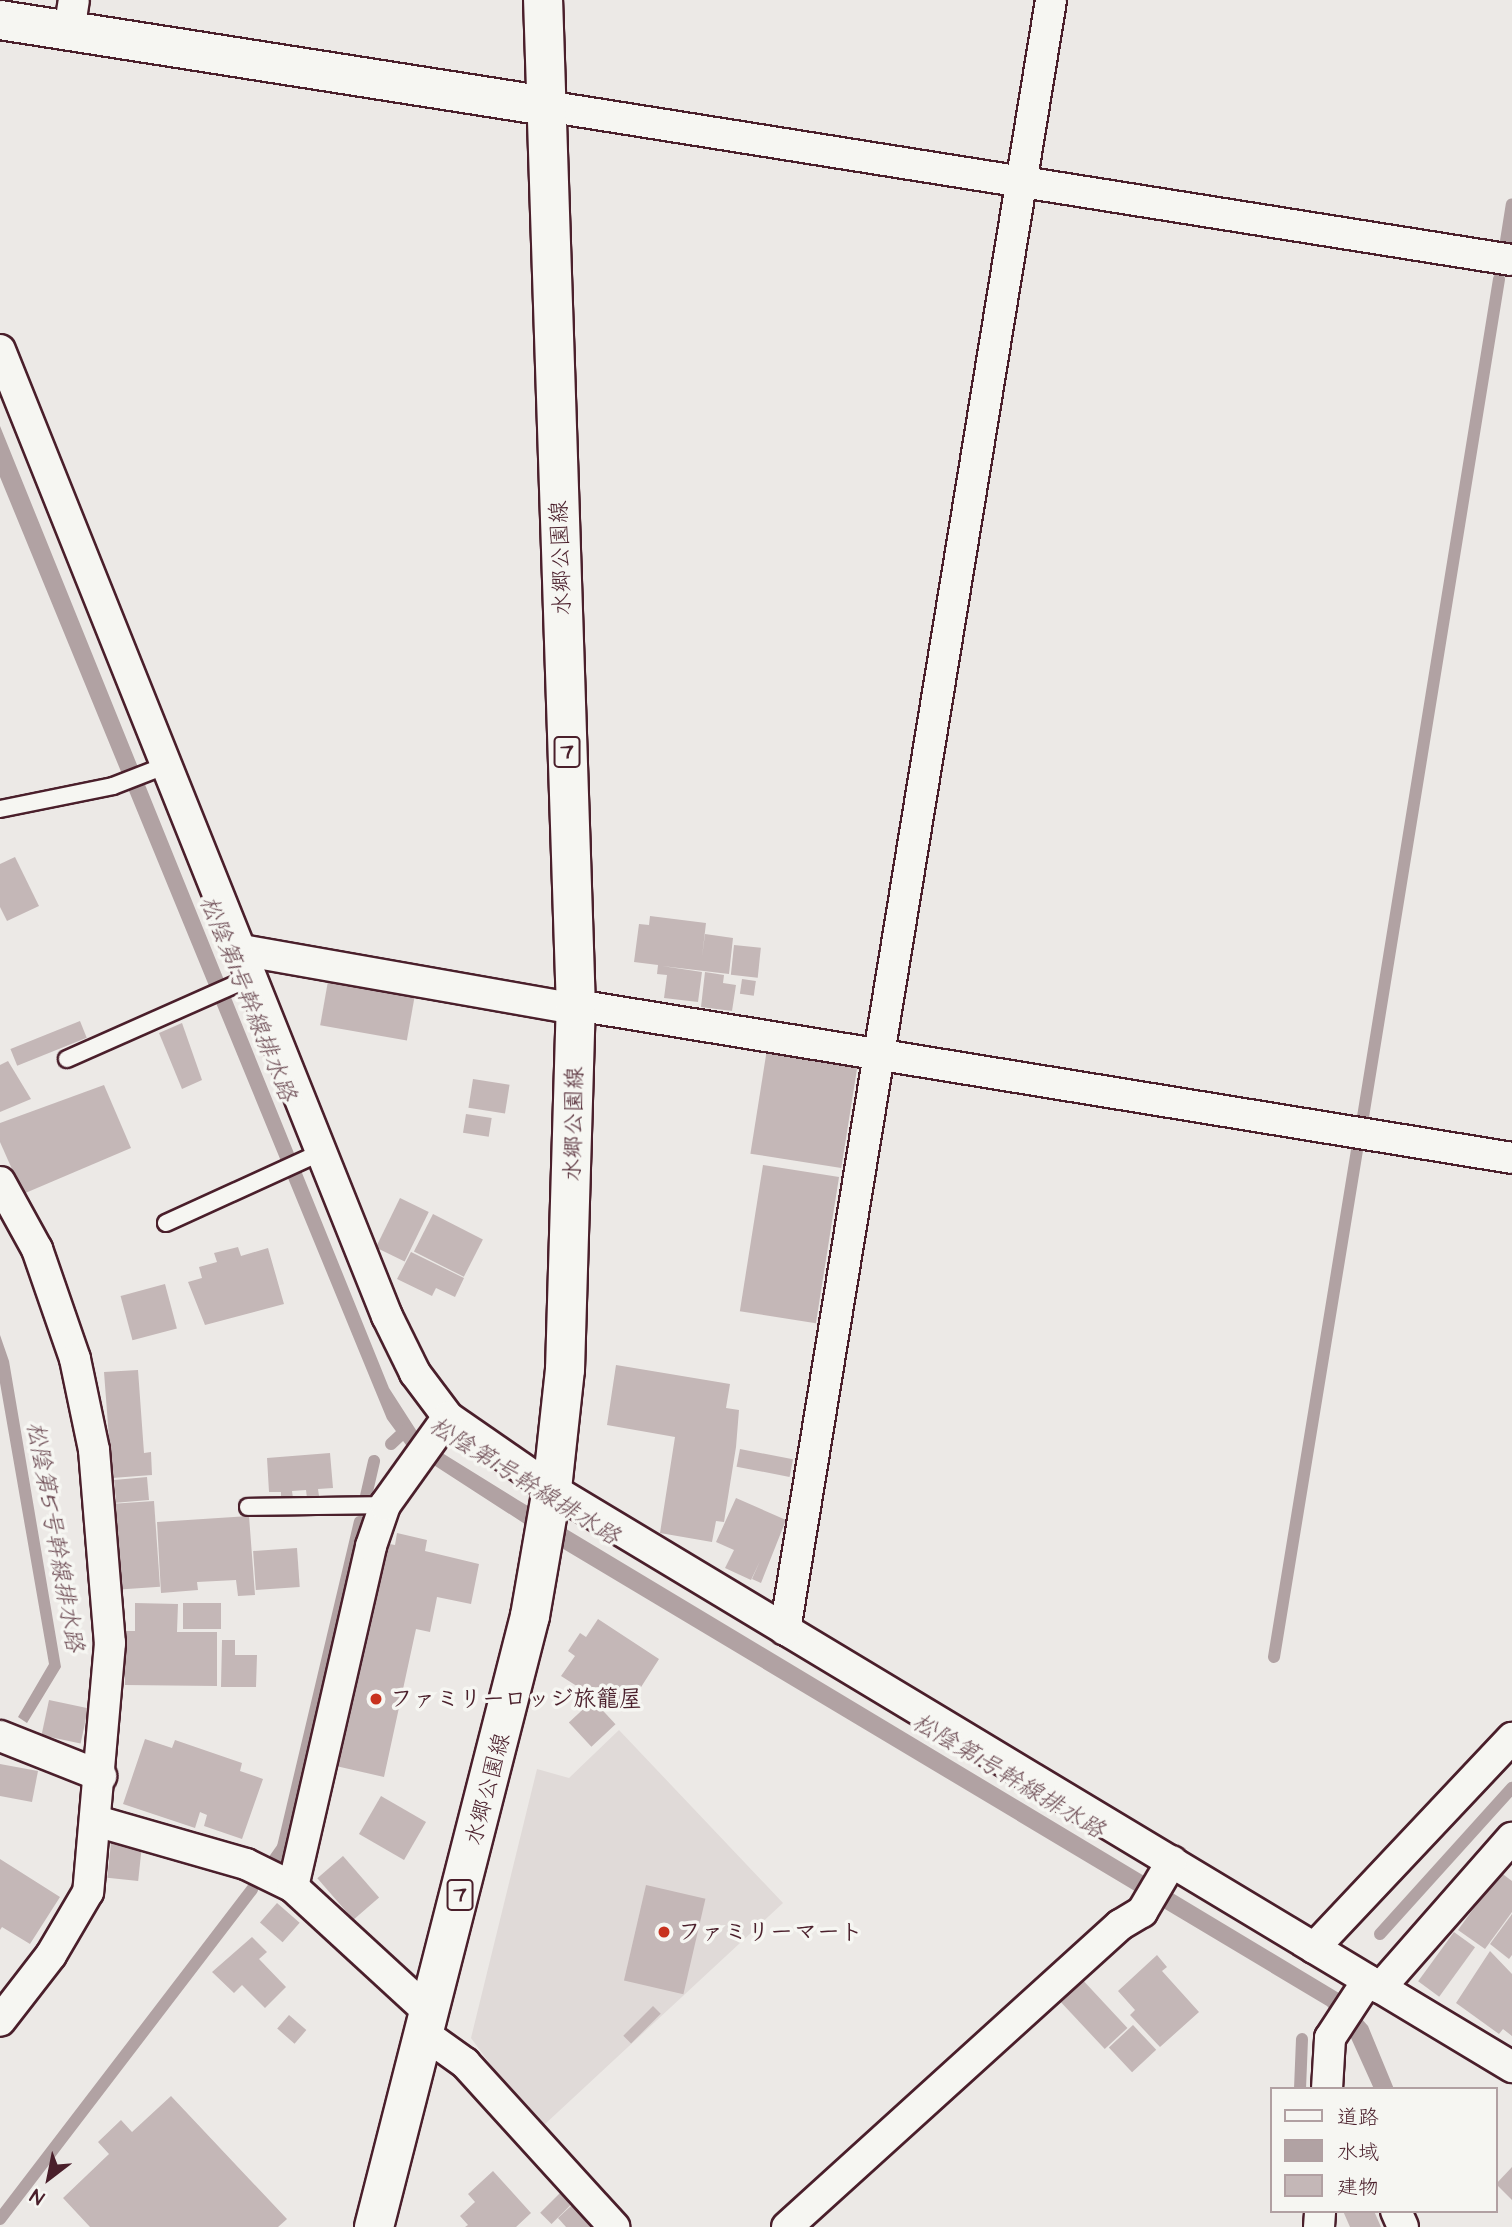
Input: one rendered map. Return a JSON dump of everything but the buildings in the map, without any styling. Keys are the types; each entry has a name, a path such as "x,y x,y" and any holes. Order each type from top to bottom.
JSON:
{"main road":[{"name":"水郷公園線","path":"374,2227 500,1744 539,1562 551,1496 572,1253 576,1007 543,0"},
{"path":"0,20 71,15 546,106"}],"street":[{"path":"785,1630 876,1054 1051,0"},
{"path":"546,106 1023,179 1512,260"},
{"path":"0,350 161,767 241,950 246,980 317,1155 387,1316 443,1424 551,1496 785,1630 1169,1867 1314,1948 1368,1988 1512,2067"},
{"path":"241,950 576,1007 1512,1158"},
{"path":"0,1182 37,1249 75,1359 94,1450 110,1643 101,1776 88,1892 51,1955 0,2021"},
{"path":"293,1887 371,1546 385,1505 443,1424"},
{"path":"0,1736 101,1776"},
{"path":"1314,1948 1512,1738"},
{"path":"96,1821 246,1864 293,1887 465,2063 614,2227"},
{"path":"1327,2087 1333,2040 1368,1988 1512,1838"},
{"path":"787,2227 1145,1907 1169,1867"},
{"path":"1333,2040 1345,2087"}],"lane":[{"path":"0,809 113,786 161,767"},
{"path":"66,1059 246,980"},
{"path":"166,1223 317,1155"},
{"path":"248,1507 385,1505"}],"shaded area":[{"path":"619,1730 783,1903 544,2125 504,2083 471,2038 537,1769 569,1778"}],"water":[{"path":"0,426 389,1388 416,1430 439,1451 518,1500 1339,1993 1368,2026 1393,2087 1373,2087 1346,2027 1327,2006 565,1550 409,1449 387,1419 0,477"},
{"path":"0,1335 9,1361 61,1667 27,1723 18,1717 49,1664 0,1383"}],"waterway":[{"path":"1506,241 1512,204"},
{"path":"1363,1117 1499,279"},
{"path":"1274,1657 1357,1150"},
{"path":"391,1444 406,1430"},
{"path":"366,1496 374,1461"},
{"path":"272,1863 283,1847 360,1522"},
{"path":"1380,1934 1512,1788"},
{"path":"0,2219 252,1889"},
{"path":"1300,2087 1302,2039"}],"place":[{"name":"ファミリーロッジ旅籠屋","path":"376,1699"},
{"name":"ファミリーマート","path":"664,1932"}],"water label":[{"name":"松陰第1号幹線排水路","path":"247,999"},
{"name":"松陰第1号幹線排水路","path":"524,1482"},
{"name":"松陰第5号幹線排水路","path":"54,1537"},
{"name":"松陰第1号幹線排水路","path":"1008,1777"}]}
